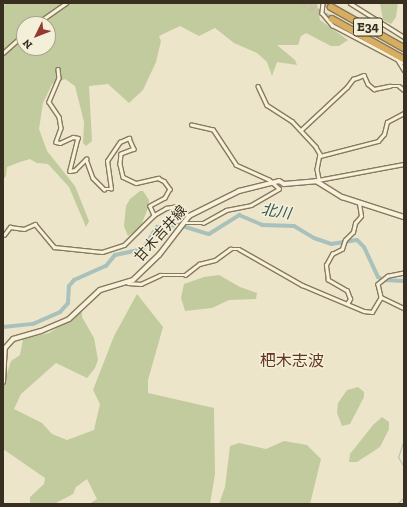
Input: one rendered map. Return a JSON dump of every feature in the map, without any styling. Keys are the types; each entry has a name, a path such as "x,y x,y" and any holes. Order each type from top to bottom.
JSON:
{"highway":[{"name":"E34","path":"331,7 404,48"},
{"name":"E34","path":"332,19 404,59"}],"main road":[{"name":"甘木吉井線","path":"3,382 5,348 13,339 41,332 69,319 100,290 128,283 158,255 189,216 239,191 269,183 317,180"},
{"path":"317,180 342,197 404,217"}],"street":[{"path":"47,16 66,3"},
{"path":"323,3 322,13 332,25 404,63"},
{"path":"350,3 404,37"},
{"path":"3,53 16,41"},
{"path":"396,58 404,70"},
{"path":"58,69 58,78 49,102 57,113 61,128 56,142 60,143 72,137 78,138 70,171 75,170 86,159 93,178 104,188 110,189 107,161 120,142 129,138 134,149 122,154 120,164 123,177 126,181 136,183 158,178 164,181 170,189 165,198 150,206 154,215"},
{"path":"301,130 347,88 353,79 364,75 368,84 374,89 394,86 404,90"},
{"path":"258,86 267,105 301,130 316,147 320,156 317,169 317,180 404,164"},
{"path":"320,156 378,141 384,134 387,122 404,113"},
{"path":"183,223 198,225 226,210 251,205 264,196 279,190 236,165 213,130 192,125"},
{"path":"347,304 350,299 347,291 328,280 326,265 330,256 342,249 345,240 353,232 355,223 361,216 359,203"},
{"path":"4,235 10,227 24,229 36,224 54,247 106,252 124,245 154,215 175,206 189,216"},
{"path":"128,283 141,284 160,275 185,275 199,264 215,260 230,249 239,248 302,285 347,304 372,312 381,297 380,282 388,276 404,273"},
{"path":"381,297 404,308"}],"green space":[{"path":"6,3 317,3 320,20 348,40 339,46 331,46 306,33 301,36 298,45 277,45 295,60 297,65 277,62 272,76 267,62 257,53 234,43 215,28 199,36 180,26 159,36 161,41 156,62 143,90 129,103 108,84 89,86 92,141 86,146 83,143 84,122 75,86 65,79 52,84 43,103 39,129 47,151 75,186 89,221 86,227 69,187 48,164 37,163 30,159 20,162 7,167 6,176 3,180 3,7"},
{"path":"380,3 398,3 396,17 391,24 383,20"},
{"path":"140,191 143,191 149,200 148,208 140,228 128,236 124,226 126,206 130,199"},
{"path":"219,275 240,287 257,293 256,299 229,300 212,308 185,311 181,298 184,284 204,277"},
{"path":"137,294 163,327 148,380 148,393 214,408 215,474 210,504 89,504 97,499 87,479 76,487 73,494 54,504 30,504 30,497 44,484 45,478 3,449 4,383 11,361 20,355 23,339 49,333 82,312 82,317 94,338 98,360 95,368 87,378 56,363 21,394 14,409 42,423 52,434 67,440 94,430 100,404 93,390 114,336"},
{"path":"358,387 364,392 364,397 350,424 342,426 337,413 338,403 347,390"},
{"path":"382,417 389,422 389,429 380,447 357,462 349,462 350,454 373,425"},
{"path":"284,441 307,445 321,459 310,504 219,504 225,487 230,446 239,443 266,449"}],"waterway":[{"name":"北川","path":"3,327 33,324 60,312 68,303 69,286 74,280 106,266 115,255 143,249 157,227 179,225 209,234 239,215 262,225 294,226 314,238 331,244 357,240 364,247 378,277 384,280 404,281"},
{"path":"404,439 398,457 404,467"},
{"path":"404,477 404,482"},
{"path":"397,504 404,497"}],"tunnel":[{"path":"302,3 332,19"},
{"path":"323,3 331,7"}],"district":[{"name":"杷木志波","path":"292,361"}]}
